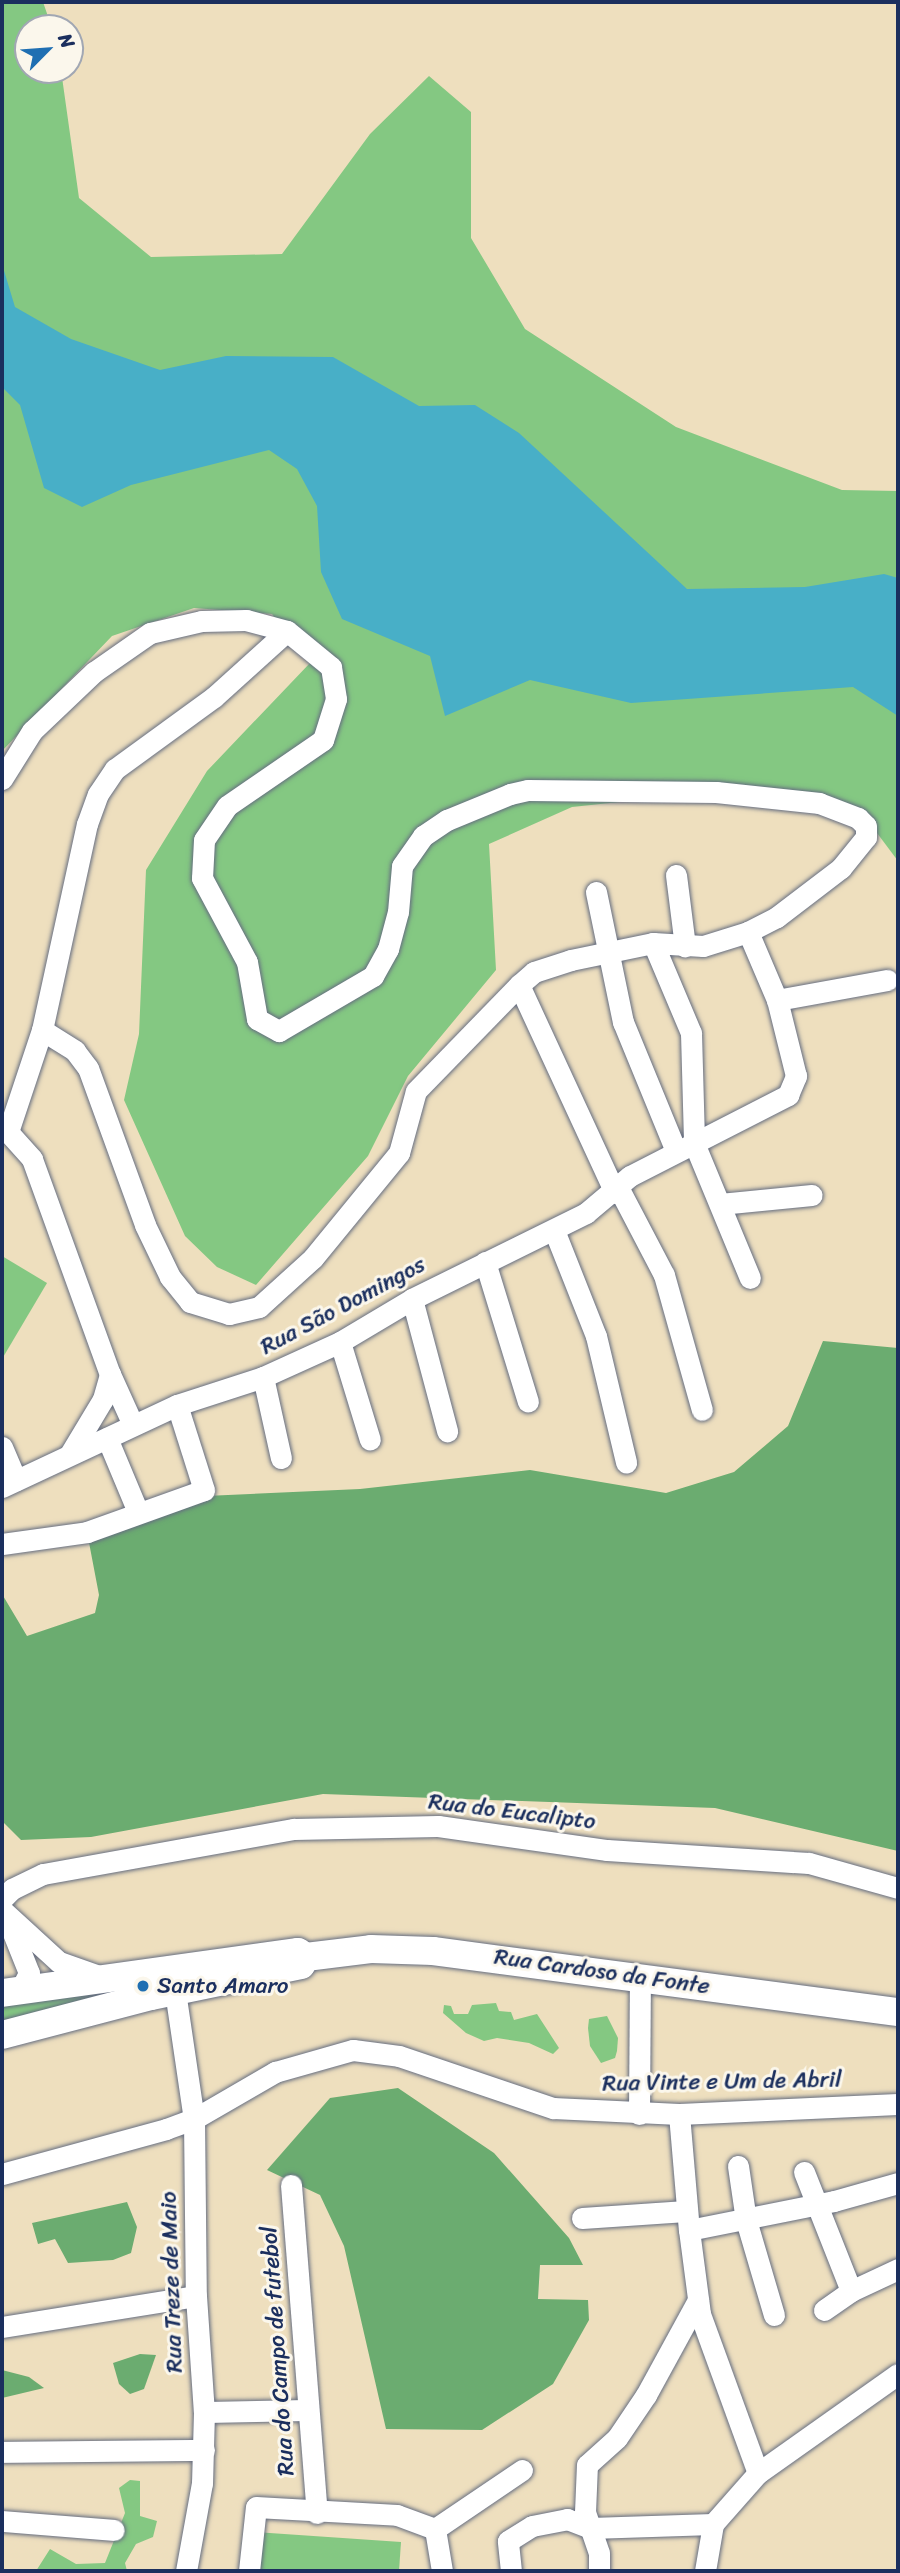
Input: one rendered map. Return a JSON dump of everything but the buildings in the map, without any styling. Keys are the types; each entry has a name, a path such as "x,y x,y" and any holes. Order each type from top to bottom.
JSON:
{"main road":[{"name":"Rua Cardoso da Fonte","path":"11,1992 114,1978 174,1980 301,1965 306,1957 371,1950 433,1951 898,2012"},
{"name":"Rua Cardoso da Fonte","path":"2,2035 174,1980"}],"street":[{"path":"2,779 32,731 94,672 150,633 202,621 246,620 287,631 331,667 336,699 323,740 227,806 204,840 202,878 247,962 257,1018 279,1031 373,976 388,950 398,912 402,866 412,849 447,820 528,790 778,797 819,803 863,821 866,837 841,868 787,910 748,932 723,942 685,946 653,943 550,965 519,985 416,1091 399,1153 313,1258 260,1307 229,1314 190,1302 170,1277 145,1226 88,1068 75,1051 42,1030"},
{"path":"133,1425 110,1374 32,1159 5,1132 42,1030 87,824 98,794 115,769 214,697 287,631"},
{"path":"676,875 685,946"},
{"path":"596,892 623,1022 685,1147 720,1204 750,1278"},
{"path":"748,932 778,1000 887,980"},
{"path":"653,943 691,1032 685,1147"},
{"path":"519,985 617,1191 664,1275 702,1410"},
{"name":"Rua São Domingos","path":"9,1484 177,1405 263,1377 340,1342 412,1299 554,1230 617,1191 630,1176 793,1091 796,1076 778,1000"},
{"path":"720,1204 812,1195"},
{"path":"554,1230 596,1336 626,1462"},
{"path":"485,1262 528,1402"},
{"path":"412,1299 447,1431"},
{"path":"340,1342 370,1440"},
{"path":"69,1456 103,1399 110,1374"},
{"path":"263,1377 281,1458"},
{"path":"2,1544 87,1532 204,1490 177,1405"},
{"path":"107,1438 138,1512"},
{"path":"2,1447 9,1484"},
{"name":"Rua do Eucalipto","path":"2,1899 12,1889 43,1874 294,1829 438,1826 607,1850 809,1863 898,1888"},
{"path":"2,1910 59,1962 81,1972 114,1978"},
{"path":"2,1910 27,1965 28,1981 11,1992"},
{"path":"639,2114 640,1977"},
{"name":"Rua Treze de Maio","path":"174,1980 194,2119 196,2296 204,2412 204,2450 186,2571"},
{"name":"Rua Vinte e Um de Abril","path":"2,2174 194,2119 275,2072 353,2050 399,2056 553,2108 679,2114 898,2104"},
{"path":"679,2114 687,2220 698,2300 758,2473"},
{"path":"738,2166 746,2221 774,2315"},
{"path":"804,2172 852,2291"},
{"name":"Rua do Campo de futebol","path":"291,2185 317,2513"},
{"path":"582,2218 746,2221 897,2187"},
{"path":"824,2310 852,2291 898,2269"},
{"path":"2,2327 196,2296"},
{"path":"598,2571 599,2553 585,2512 587,2465 617,2438 639,2406 698,2300"},
{"path":"705,2571 713,2524 758,2473 898,2374"},
{"path":"204,2412 308,2410"},
{"path":"2,2452 204,2450"},
{"path":"435,2529 522,2470"},
{"path":"249,2571 256,2507 317,2513 397,2515 435,2529"},
{"path":"511,2571 508,2541 532,2526 567,2519 590,2528 713,2524"},
{"path":"2,2521 114,2530"},
{"path":"435,2529 442,2571"}],"green space":[{"path":"2,2 43,2 47,14 14,14 14,84 63,84 79,198 151,257 282,254 370,134 429,76 471,112 471,238 525,329 676,427 842,490 898,491 898,861 865,817 733,790 572,807 489,844 496,970 408,1076 368,1156 256,1285 217,1267 185,1236 124,1100 139,1034 146,870 207,771 310,663 272,614 194,608 112,636 2,751"},
{"path":"2,1256 47,1283 2,1359"},
{"path":"823,1341 898,1348 898,1851 715,1808 323,1794 91,1837 21,1840 2,1821 2,1594 27,1636 95,1613 99,1595 87,1532 183,1497 360,1489 530,1470 666,1493 734,1472 788,1426"},
{"path":"150,1980 2,2029 2,1998"},
{"path":"496,2003 499,2011 511,2012 514,2020 537,2014 559,2048 553,2054 529,2043 497,2038 484,2041 466,2033 443,2013 444,2005 451,2006 454,2014 468,2014 472,2005"},
{"path":"607,2016 618,2038 617,2051 615,2058 601,2063 590,2046 589,2019"},
{"path":"398,2088 494,2153 569,2238 583,2265 540,2265 538,2299 588,2300 589,2320 553,2384 482,2430 386,2429 344,2246 320,2195 267,2170 330,2098"},
{"path":"127,2202 137,2227 131,2253 113,2260 68,2263 55,2239 38,2244 32,2223"},
{"path":"140,2354 156,2355 144,2389 130,2394 119,2384 113,2363"},
{"path":"2,2370 29,2377 44,2388 2,2398"},
{"path":"130,2480 140,2481 140,2516 157,2521 153,2537 136,2544 125,2563 127,2571 36,2571 50,2549 76,2564 105,2563 125,2513 119,2488"},
{"path":"255,2532 401,2542 399,2571 251,2571"}],"water":[{"path":"2,264 15,307 71,339 160,370 226,356 333,357 419,406 475,405 519,433 687,589 805,587 884,574 898,578 898,716 853,687 631,703 530,680 445,716 430,656 342,619 321,572 317,506 297,469 269,450 131,485 82,507 44,488 20,405 2,387"}],"place":[{"name":"Santo Amaro","path":"143,1986"}]}
